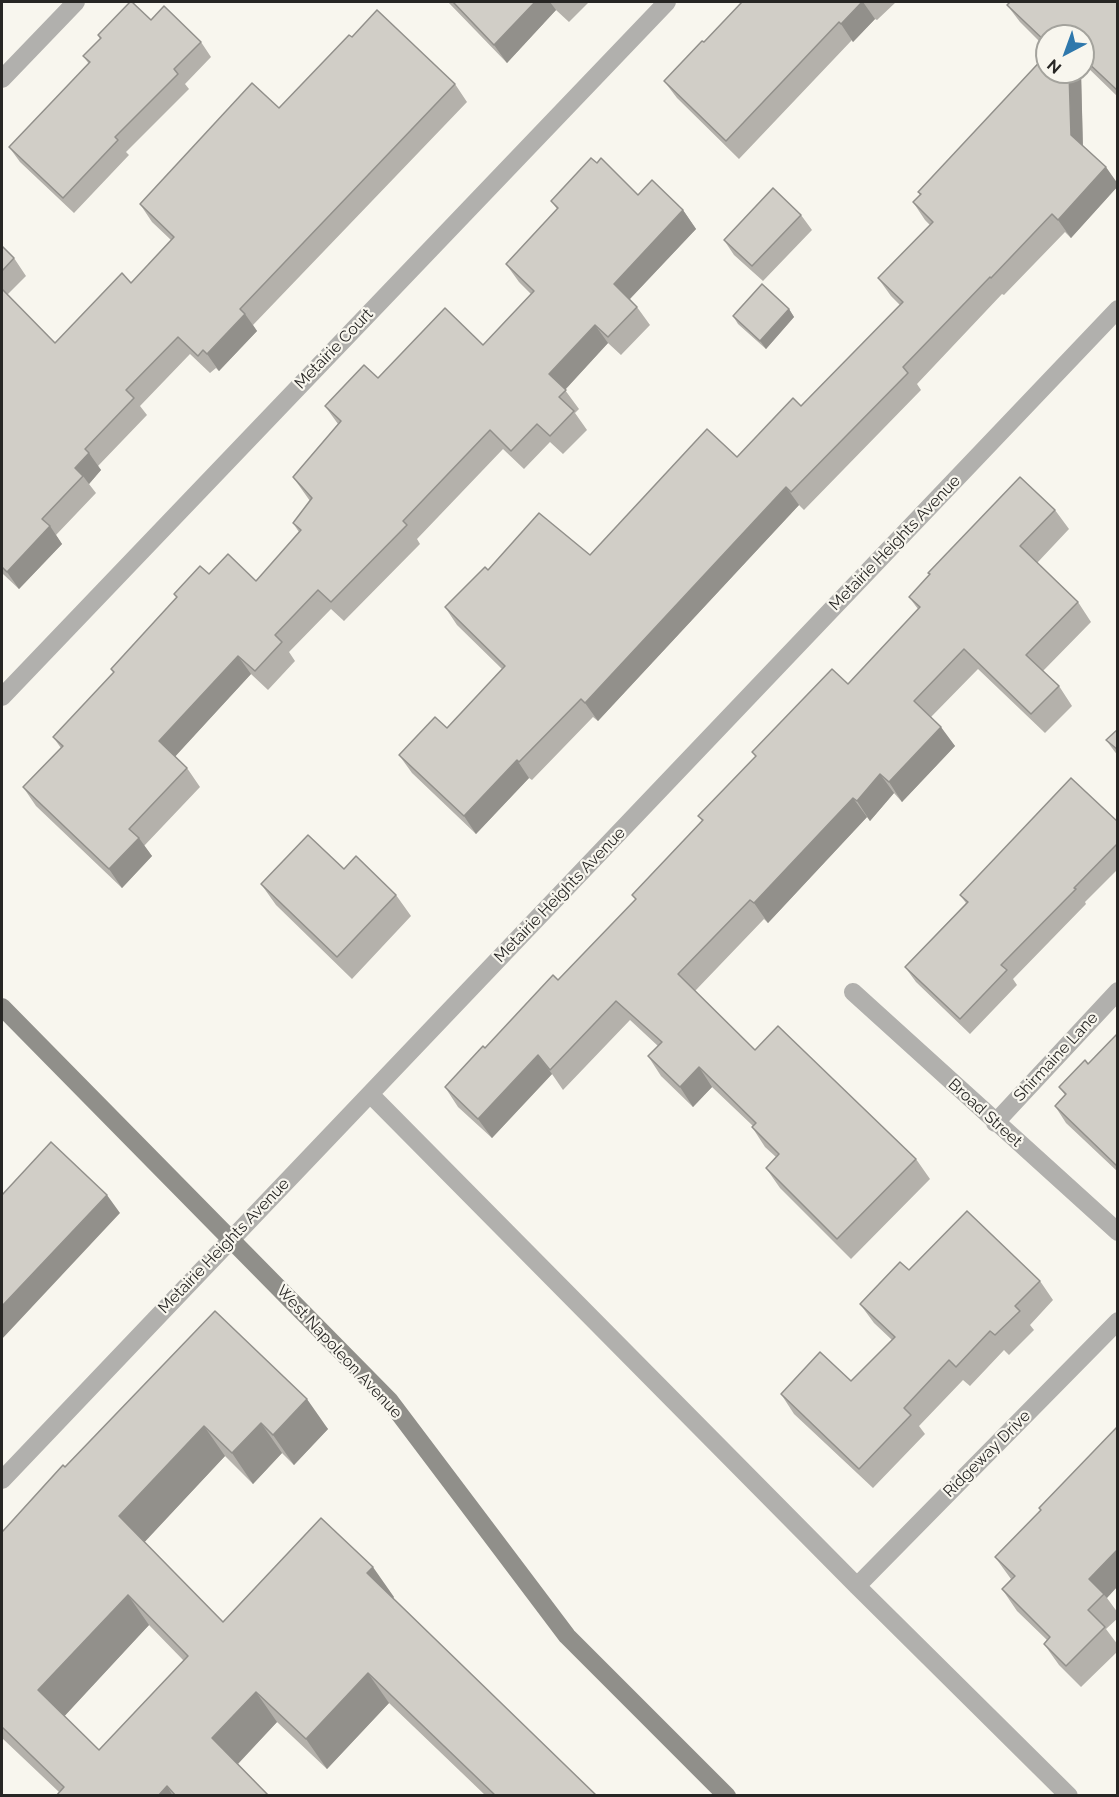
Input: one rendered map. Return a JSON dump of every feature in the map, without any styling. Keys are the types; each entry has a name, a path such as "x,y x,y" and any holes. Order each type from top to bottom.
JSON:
{"street":[{"path":"2,79 75,2"},
{"name":"Metairie Court","path":"2,697 667,2"},
{"name":"Metairie Heights Avenue","path":"2,1480 1118,309"},
{"name":"Shirmaine Lane","path":"995,1123 1118,991"},
{"name":"Broad Street","path":"853,992 1118,1232"},
{"name":"West Napoleon Avenue","path":"2,1006 389,1400 567,1636 727,1796"},
{"path":"370,1094 1068,1796"},
{"name":"Ridgeway Drive","path":"857,1586 1118,1322"}],"building":[{"path":"130,2 151,20 164,6 201,42 174,69 178,74 115,137 118,140 63,198 9,147 90,62 83,56 101,38 98,35"},
{"path":"453,2 535,2 494,45"},
{"path":"742,2 862,2 841,24 839,22 726,141 664,81"},
{"path":"1010,2 1118,2 1118,91 1095,69 1095,24 1035,24 1035,32 1007,5"},
{"path":"377,10 455,84 240,309 245,314 207,354 203,350 198,356 178,337 126,390 134,398 85,449 89,453 75,468 83,476 42,519 50,526 7,572 2,567 2,289 55,343 122,273 131,283 174,237 140,204 252,83 279,108 349,35 352,37"},
{"path":"1035,67 1035,84 1069,84 1071,135 1106,167 1058,220 1052,214 990,277 903,367 908,373 791,492 786,487 585,703 581,699 519,762 517,760 464,816 399,755 435,717 447,728 505,666 445,607 485,567 488,570 539,513 590,555 707,429 737,457 793,398 801,406 903,302 878,278 933,222 913,202 921,194 918,192"},
{"path":"591,158 597,163 601,158 638,195 652,180 683,210 614,284 637,307 608,337 595,325 549,374 566,390 559,397 574,411 550,436 537,424 511,451 490,430 403,521 407,525 331,602 318,590 275,635 282,642 255,671 238,656 159,741 187,768 129,829 139,838 109,869 23,787 63,746 53,737 114,672 111,669 177,597 174,594 200,566 209,574 228,554 256,581 301,530 293,523 312,498 293,477 341,421 325,406 364,365 378,378 445,308 483,345 534,291 506,264 558,208 551,201"},
{"path":"773,188 801,215 752,266 724,240"},
{"path":"2,246 14,258 2,271"},
{"path":"762,284 789,309 760,341 733,316"},
{"path":"1020,477 1055,510 1020,546 1078,602 1026,655 1059,686 1031,714 964,649 914,701 941,727 889,782 880,774 857,801 853,798 754,903 750,900 678,974 755,1050 778,1026 916,1159 837,1239 766,1168 779,1154 752,1127 756,1123 699,1067 680,1087 648,1056 662,1042 616,1001 550,1070 538,1055 478,1119 445,1087 553,975 558,980 636,899 632,895 703,820 698,816 756,756 752,752 832,669 848,684 920,607 909,597 930,574 928,573"},
{"path":"1118,729 1118,750 1106,740"},
{"path":"1071,778 1118,822 1118,843 1001,965 1007,970 960,1019 905,967 968,902 960,895"},
{"path":"308,835 344,869 356,856 396,895 337,957 261,884"},
{"path":"1118,1033 1118,1167 1055,1106 1066,1094 1059,1087 1085,1060 1088,1064"},
{"path":"51,1142 107,1195 2,1306 2,1195"},
{"path":"967,1211 1040,1281 1015,1306 1020,1311 995,1335 990,1331 956,1367 949,1360 904,1408 911,1415 859,1469 781,1394 820,1352 851,1381 895,1337 860,1304 900,1262 909,1270"},
{"path":"215,1311 307,1399 273,1435 261,1423 232,1453 204,1426 119,1516 223,1622 321,1518 373,1567 367,1573 597,1796 496,1796 368,1673 306,1739 256,1692 212,1738 269,1796 176,1796 167,1786 158,1796 56,1796 64,1787 2,1727 2,1529 3,1531 63,1465 65,1467","holes":["128,1595 188,1656 99,1750 38,1690"]},
{"path":"1118,1426 1118,1549 1089,1579 1104,1594 1088,1610 1105,1627 1066,1666 1044,1644 1050,1637 1002,1589 1015,1576 995,1557"}]}
